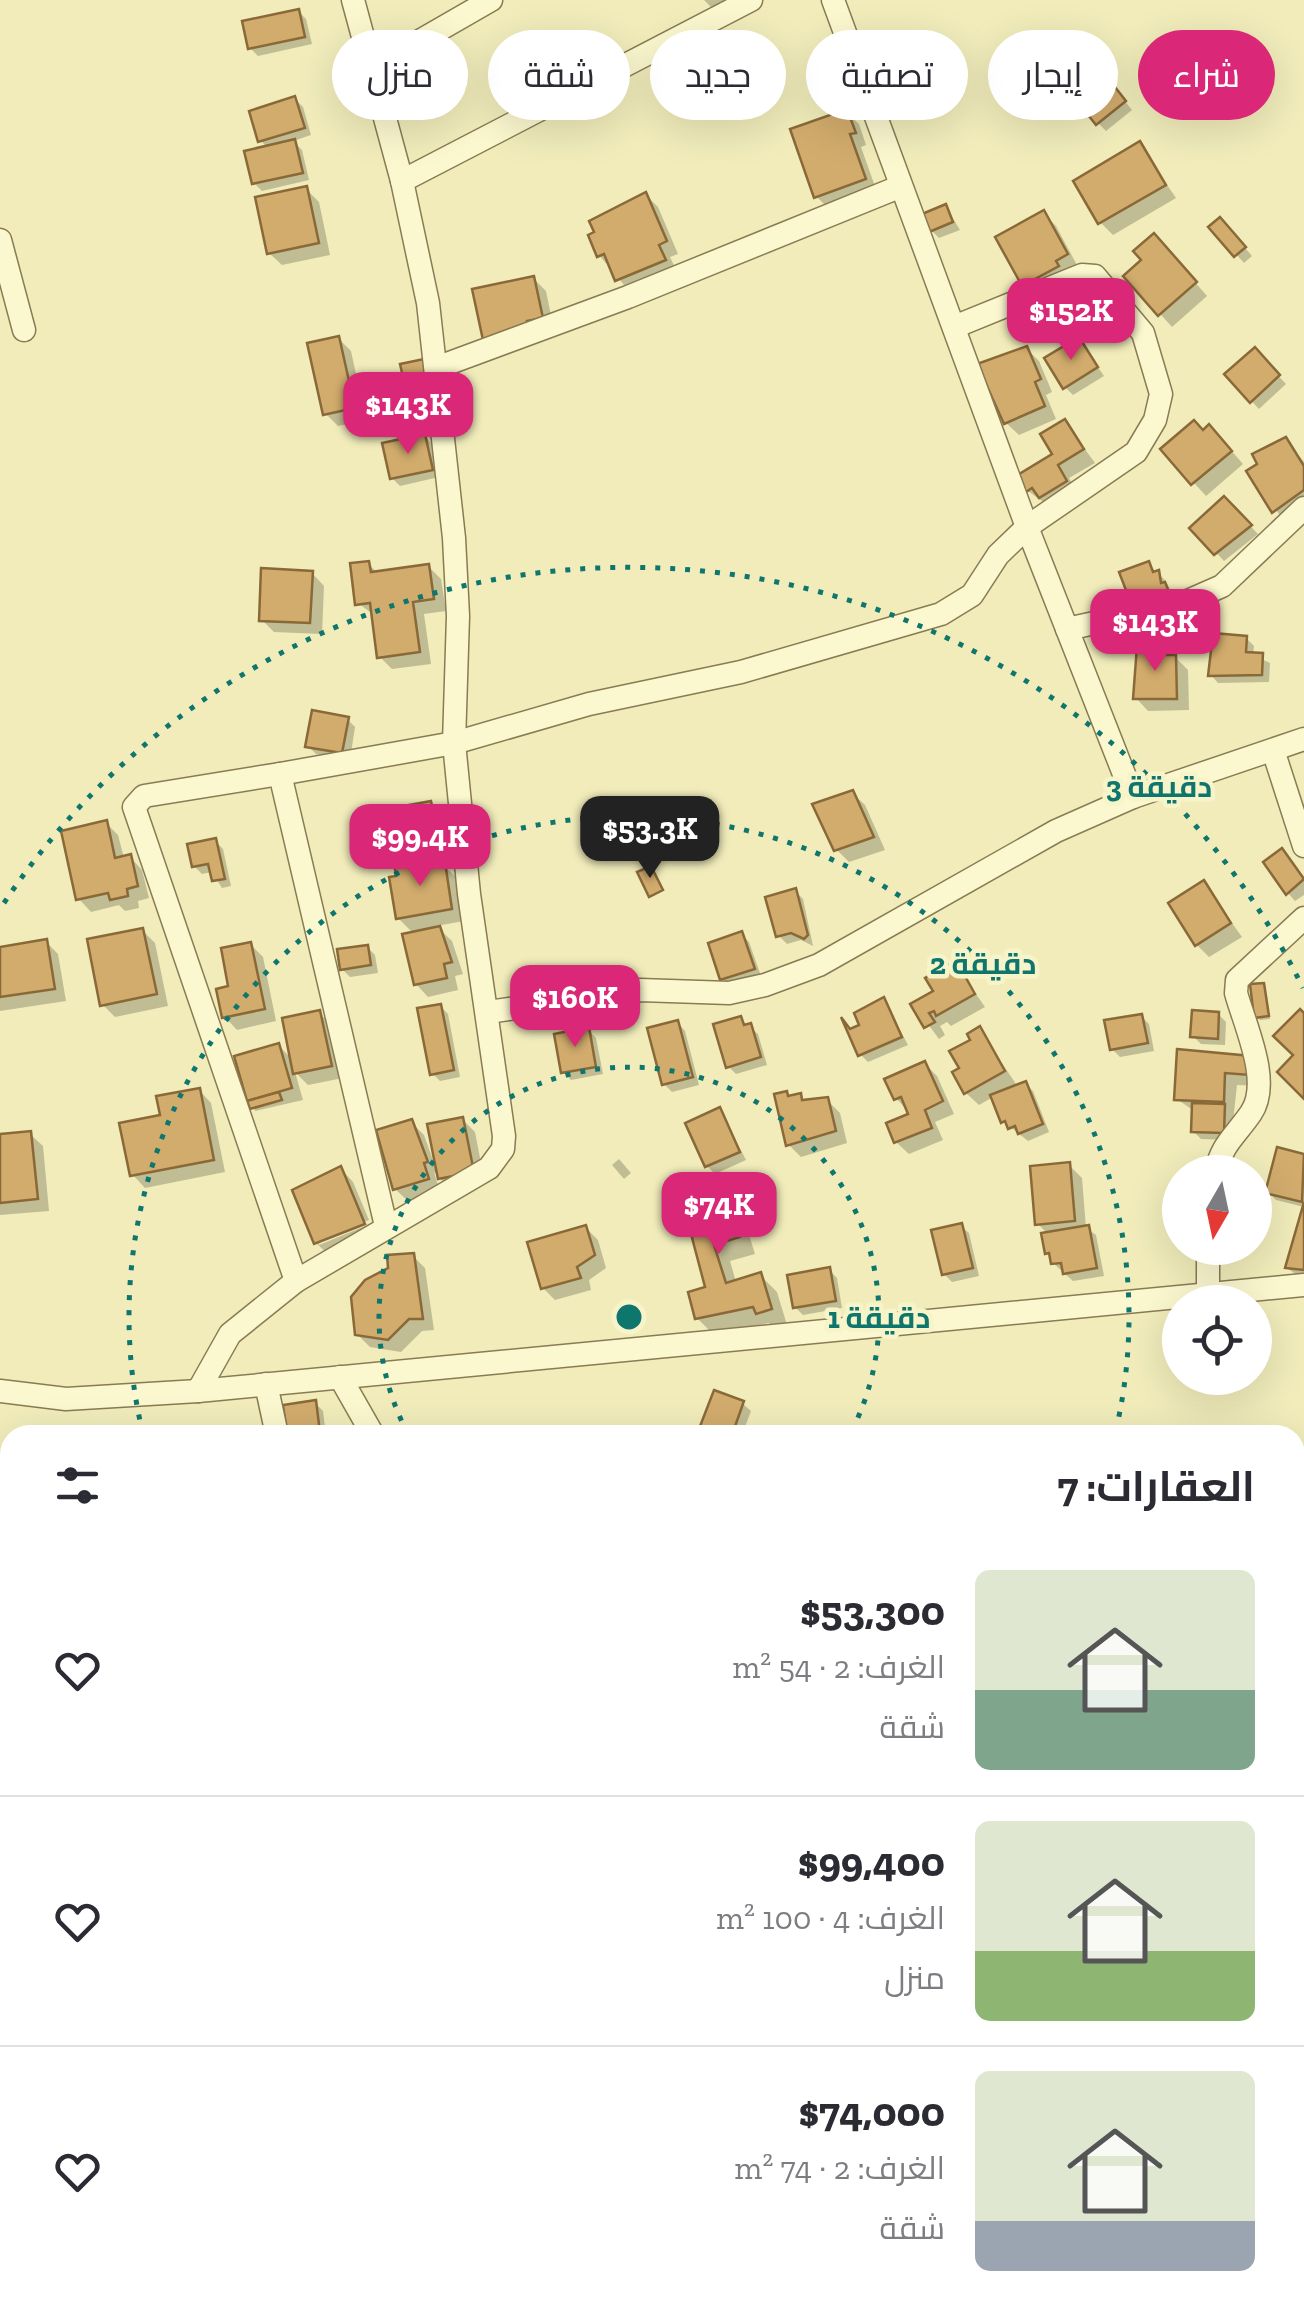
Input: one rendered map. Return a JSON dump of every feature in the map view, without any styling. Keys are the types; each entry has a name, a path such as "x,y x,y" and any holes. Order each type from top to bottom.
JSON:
{"street":[{"path":"354,0 362,30"},
{"path":"438,30 491,0"},
{"path":"402,181 751,0"},
{"path":"833,0 1028,527 1133,797"},
{"path":"198,1390 230,1334 296,1281 488,1168 502,1149 454,744 458,616 436,368 402,181 386,120"},
{"path":"436,368 628,297 900,186"},
{"path":"0,240 24,330"},
{"path":"296,1281 134,807 144,796 454,744 590,704 741,672 941,614 972,595 998,555 1028,527 1136,452 1155,420 1161,394 1142,334 1106,285 1094,276 1082,275 954,328"},
{"path":"1067,628 1180,604 1222,586 1304,508"},
{"path":"488,1012 640,990 729,993 765,985 819,966 1056,831 1133,797 1304,739"},
{"path":"1272,750 1304,846"},
{"path":"280,774 386,1226"},
{"path":"1221,1155 1226,1141 1258,1101 1260,1082 1236,980 1304,918"},
{"path":"1272,1288 1304,1285"},
{"path":"0,1391 66,1399 198,1390 811,1336 1162,1299"},
{"path":"340,1377 367,1425"},
{"path":"266,1384 275,1425"}],"building":[{"path":"299,9 305,37 248,49 242,21"},
{"path":"1118,91 1126,101 1118,107"},
{"path":"295,96 305,128 258,142 249,111"},
{"path":"816,120 851,120 856,133 850,134 866,179 814,198 790,129"},
{"path":"295,139 303,173 252,184 244,151"},
{"path":"1140,141 1166,185 1098,224 1073,181"},
{"path":"307,186 319,243 267,254 255,197"},
{"path":"646,192 667,241 659,245 666,260 615,281 604,254 597,257 588,235 594,232 589,221"},
{"path":"946,204 953,222 929,232 922,214"},
{"path":"1044,210 1068,254 1056,261 1059,266 1022,286 995,237"},
{"path":"1220,217 1246,247 1234,257 1208,227"},
{"path":"1154,233 1197,282 1158,316 1123,276 1141,260 1133,251"},
{"path":"534,276 543,318 527,321 529,330 483,340 472,289"},
{"path":"339,336 355,408 323,415 307,343"},
{"path":"1079,337 1098,367 1063,389 1044,358"},
{"path":"1027,346 1041,379 1035,382 1045,406 1004,424 977,364"},
{"path":"1255,347 1280,375 1250,403 1224,374"},
{"path":"429,358 439,402 410,408 400,364"},
{"path":"1065,419 1084,449 1058,465 1067,481 1039,498 1032,488 1026,492 1016,476 1052,454 1040,434"},
{"path":"1194,420 1203,430 1209,424 1232,451 1191,485 1160,449"},
{"path":"425,434 433,470 390,479 382,443"},
{"path":"1286,437 1304,466 1304,490 1272,513 1246,471 1257,464 1252,454"},
{"path":"1224,496 1252,525 1214,555 1189,528"},
{"path":"369,561 371,572 429,564 434,599 413,602 420,652 377,658 370,603 355,605 350,563"},
{"path":"1149,561 1153,572 1159,570 1161,583 1165,582 1169,592 1159,596 1161,603 1132,606 1119,572"},
{"path":"261,568 313,571 310,623 259,621"},
{"path":"1213,633 1247,636 1246,652 1263,653 1262,675 1208,676"},
{"path":"1137,646 1167,646 1167,655 1176,655 1177,699 1133,699"},
{"path":"312,710 349,717 342,753 305,747"},
{"path":"853,790 874,837 834,851 812,804"},
{"path":"431,801 441,850 385,860 376,811"},
{"path":"107,820 115,858 131,854 138,886 127,889 128,896 110,900 108,893 76,900 61,831"},
{"path":"216,838 225,879 212,881 208,864 192,867 187,844"},
{"path":"1282,848 1304,879 1286,895 1263,862"},
{"path":"417,859 418,866 445,862 452,909 396,919 389,877 396,876 394,862"},
{"path":"651,866 663,890 649,897 637,872"},
{"path":"1204,880 1231,923 1195,946 1168,903"},
{"path":"796,888 808,935 804,939 791,933 776,937 765,897"},
{"path":"440,926 452,962 444,964 447,978 414,985 402,934"},
{"path":"143,928 157,994 100,1006 87,939"},
{"path":"742,931 755,969 720,980 708,943"},
{"path":"47,939 55,989 0,997 0,947"},
{"path":"251,942 265,1009 222,1018 216,989 228,986 221,948"},
{"path":"368,945 371,965 340,970 337,949"},
{"path":"956,960 975,994 936,1016 934,1011 929,1013 935,1022 924,1028 910,1004 933,991 925,978"},
{"path":"1264,983 1269,1016 1254,1018 1250,984"},
{"path":"884,997 902,1037 858,1056 841,1017 850,1029 859,1025 854,1013"},
{"path":"441,1004 454,1070 430,1075 417,1008"},
{"path":"1300,1009 1304,1013 1304,1099 1277,1072 1293,1055 1273,1036"},
{"path":"320,1010 332,1066 293,1074 282,1018"},
{"path":"1192,1010 1219,1012 1218,1039 1190,1037"},
{"path":"1142,1014 1148,1043 1110,1050 1104,1020"},
{"path":"741,1016 744,1025 751,1023 761,1057 726,1068 713,1024"},
{"path":"678,1020 693,1077 662,1085 647,1028"},
{"path":"980,1026 1005,1071 964,1094 952,1072 959,1068 949,1051 970,1040 967,1034"},
{"path":"589,1027 596,1067 561,1073 554,1034"},
{"path":"279,1043 292,1088 247,1101 234,1056"},
{"path":"1177,1049 1251,1056 1250,1075 1225,1073 1224,1102 1174,1100"},
{"path":"925,1061 943,1101 925,1110 932,1128 894,1143 886,1123 908,1114 901,1097 894,1100 884,1079"},
{"path":"1026,1081 1043,1124 1018,1134 1015,1126 1008,1129 1005,1121 1001,1123 990,1095"},
{"path":"200,1088 214,1160 130,1176 119,1123 160,1115 156,1096"},
{"path":"787,1091 788,1096 801,1093 802,1100 828,1097 836,1131 786,1146 774,1094"},
{"path":"279,1092 282,1100 250,1109 247,1101"},
{"path":"1192,1103 1225,1104 1224,1133 1191,1132"},
{"path":"720,1107 740,1152 705,1167 685,1123"},
{"path":"463,1117 474,1172 438,1179 427,1124"},
{"path":"412,1119 428,1162 424,1163 429,1179 393,1190 376,1130"},
{"path":"31,1131 38,1199 0,1203 0,1134"},
{"path":"1277,1147 1304,1154 1302,1202 1272,1195"},
{"path":"1070,1162 1075,1221 1035,1225 1030,1166"},
{"path":"341,1166 365,1224 314,1244 292,1190"},
{"path":"723,1183 740,1237 714,1245 726,1283 761,1272 772,1309 756,1314 753,1307 695,1319 688,1292 705,1287 681,1196"},
{"path":"1304,1202 1304,1270 1285,1268"},
{"path":"962,1223 973,1268 942,1275 931,1230"},
{"path":"586,1225 595,1255 577,1267 581,1278 541,1289 527,1242"},
{"path":"1089,1225 1097,1268 1063,1274 1061,1263 1051,1264 1049,1253 1045,1254 1041,1233"},
{"path":"414,1253 423,1319 409,1319 388,1340 355,1335 351,1297 365,1280 388,1268 387,1255"},
{"path":"830,1267 836,1301 793,1308 787,1275"},
{"path":"714,1390 744,1401 736,1425 700,1425"},
{"path":"316,1400 319,1425 286,1425 283,1405"}]}
